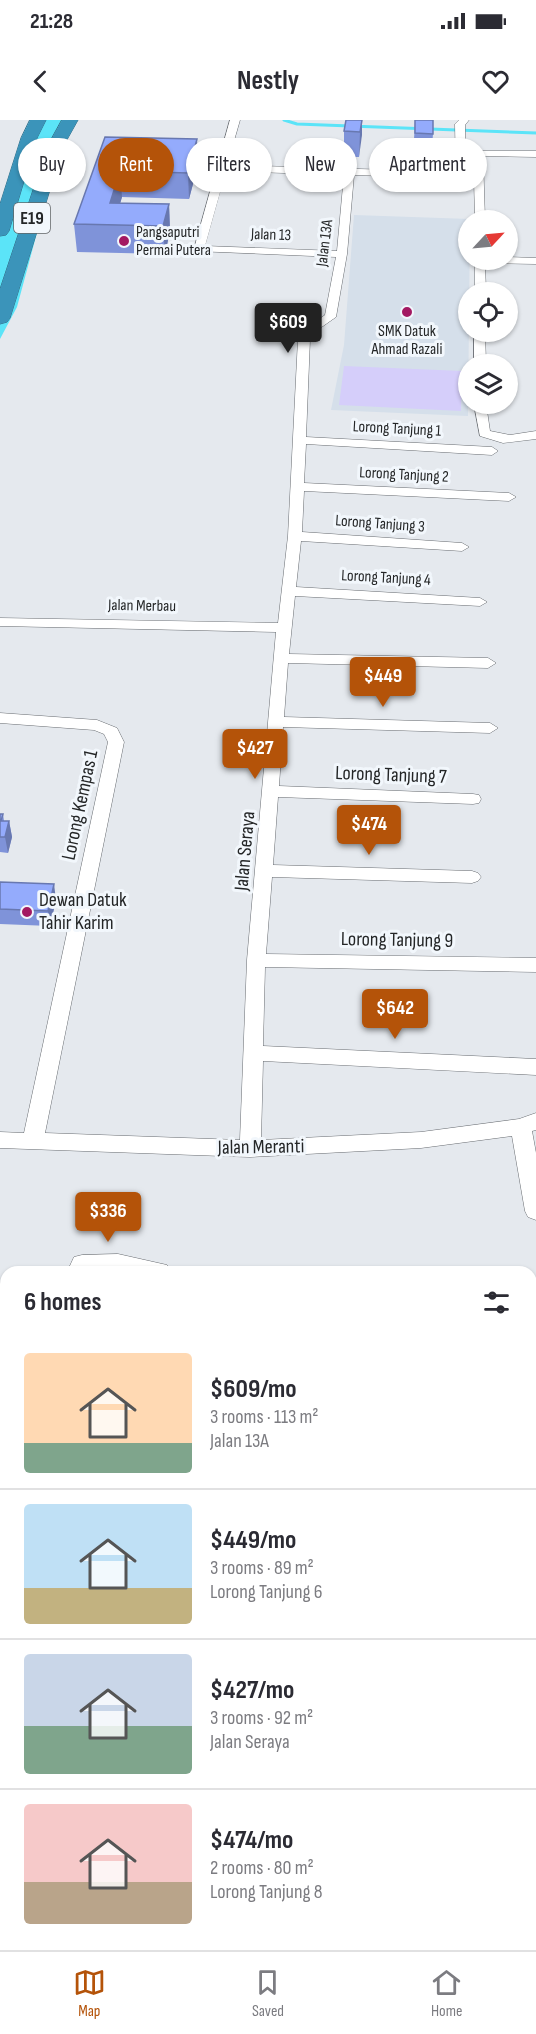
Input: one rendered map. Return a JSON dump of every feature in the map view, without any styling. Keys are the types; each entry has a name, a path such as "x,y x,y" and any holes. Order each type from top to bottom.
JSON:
{"highway":[{"name":"E19","path":"0,231 29,138 38,120"},
{"name":"E19","path":"0,318 56,145 70,120"}],"street":[{"path":"230,138 235,120"},
{"path":"487,153 536,154"},
{"name":"Jalan 13","path":"216,192 200,249 342,254"},
{"name":"Jalan 13A","path":"300,413 304,339 312,329 330,317 342,254 348,192"},
{"path":"479,192 480,210"},
{"path":"518,261 536,261"},
{"name":"Jalan Seraya","path":"250,1149 256,960 272,791 281,658 295,536 300,413"},
{"path":"480,414 484,433 493,438 507,440 536,435"},
{"name":"Lorong Tanjung 1","path":"300,440 492,451"},
{"name":"Lorong Tanjung 2","path":"298,487 509,497"},
{"name":"Lorong Tanjung 3","path":"295,536 462,547"},
{"name":"Lorong Tanjung 4","path":"289,591 480,602"},
{"name":"Jalan Merbau","path":"0,622 284,628"},
{"path":"281,658 488,663"},
{"name":"Lorong Kempas 1","path":"0,718 97,724 111,731 116,742 33,1140"},
{"path":"276,722 490,728"},
{"name":"Lorong Tanjung 7","path":"272,791 473,799"},
{"path":"265,871 472,877"},
{"name":"Lorong Tanjung 9","path":"256,960 536,965"},
{"path":"253,1053 536,1067"},
{"path":"528,1124 536,1211"},
{"name":"Jalan Meranti","path":"0,1140 144,1147 250,1149 421,1140 528,1124"},
{"path":"81,1266 82,1264 118,1263 132,1266"}],"shaded area":[{"name":"SMK Datuk Ahmad Razali","path":"354,215 458,219 458,270 469,270 469,282 458,282 458,342 469,342 469,354 458,354 458,414 468,414 468,416 331,410 344,345"},
{"path":"344,366 458,371 458,411 339,405"}],"water":[{"path":"31,120 72,120 63,138 26,138"},
{"path":"18,163 18,192 48,192 17,307 0,339 0,222"}],"building":[{"path":"346,120 362,120 360,132 344,131"},
{"path":"415,120 433,120 433,134 415,133"},
{"path":"105,137 151,138 105,138"},
{"path":"174,138 186,139 186,173 174,173"},
{"path":"98,157 98,192 113,192 110,203 169,204 163,226 74,224"},
{"path":"0,814 3,814 1,821 9,821 5,837 0,837"},
{"path":"0,882 54,884 48,911 0,909"}],"waterway":[{"path":"284,120 297,124 536,133"}],"place":[{"name":"Pangsaputri Permai Putera","path":"124,241"},
{"name":"SMK Datuk Ahmad Razali","path":"407,312"},
{"name":"Dewan Datuk Tahir Karim","path":"27,912"}]}
